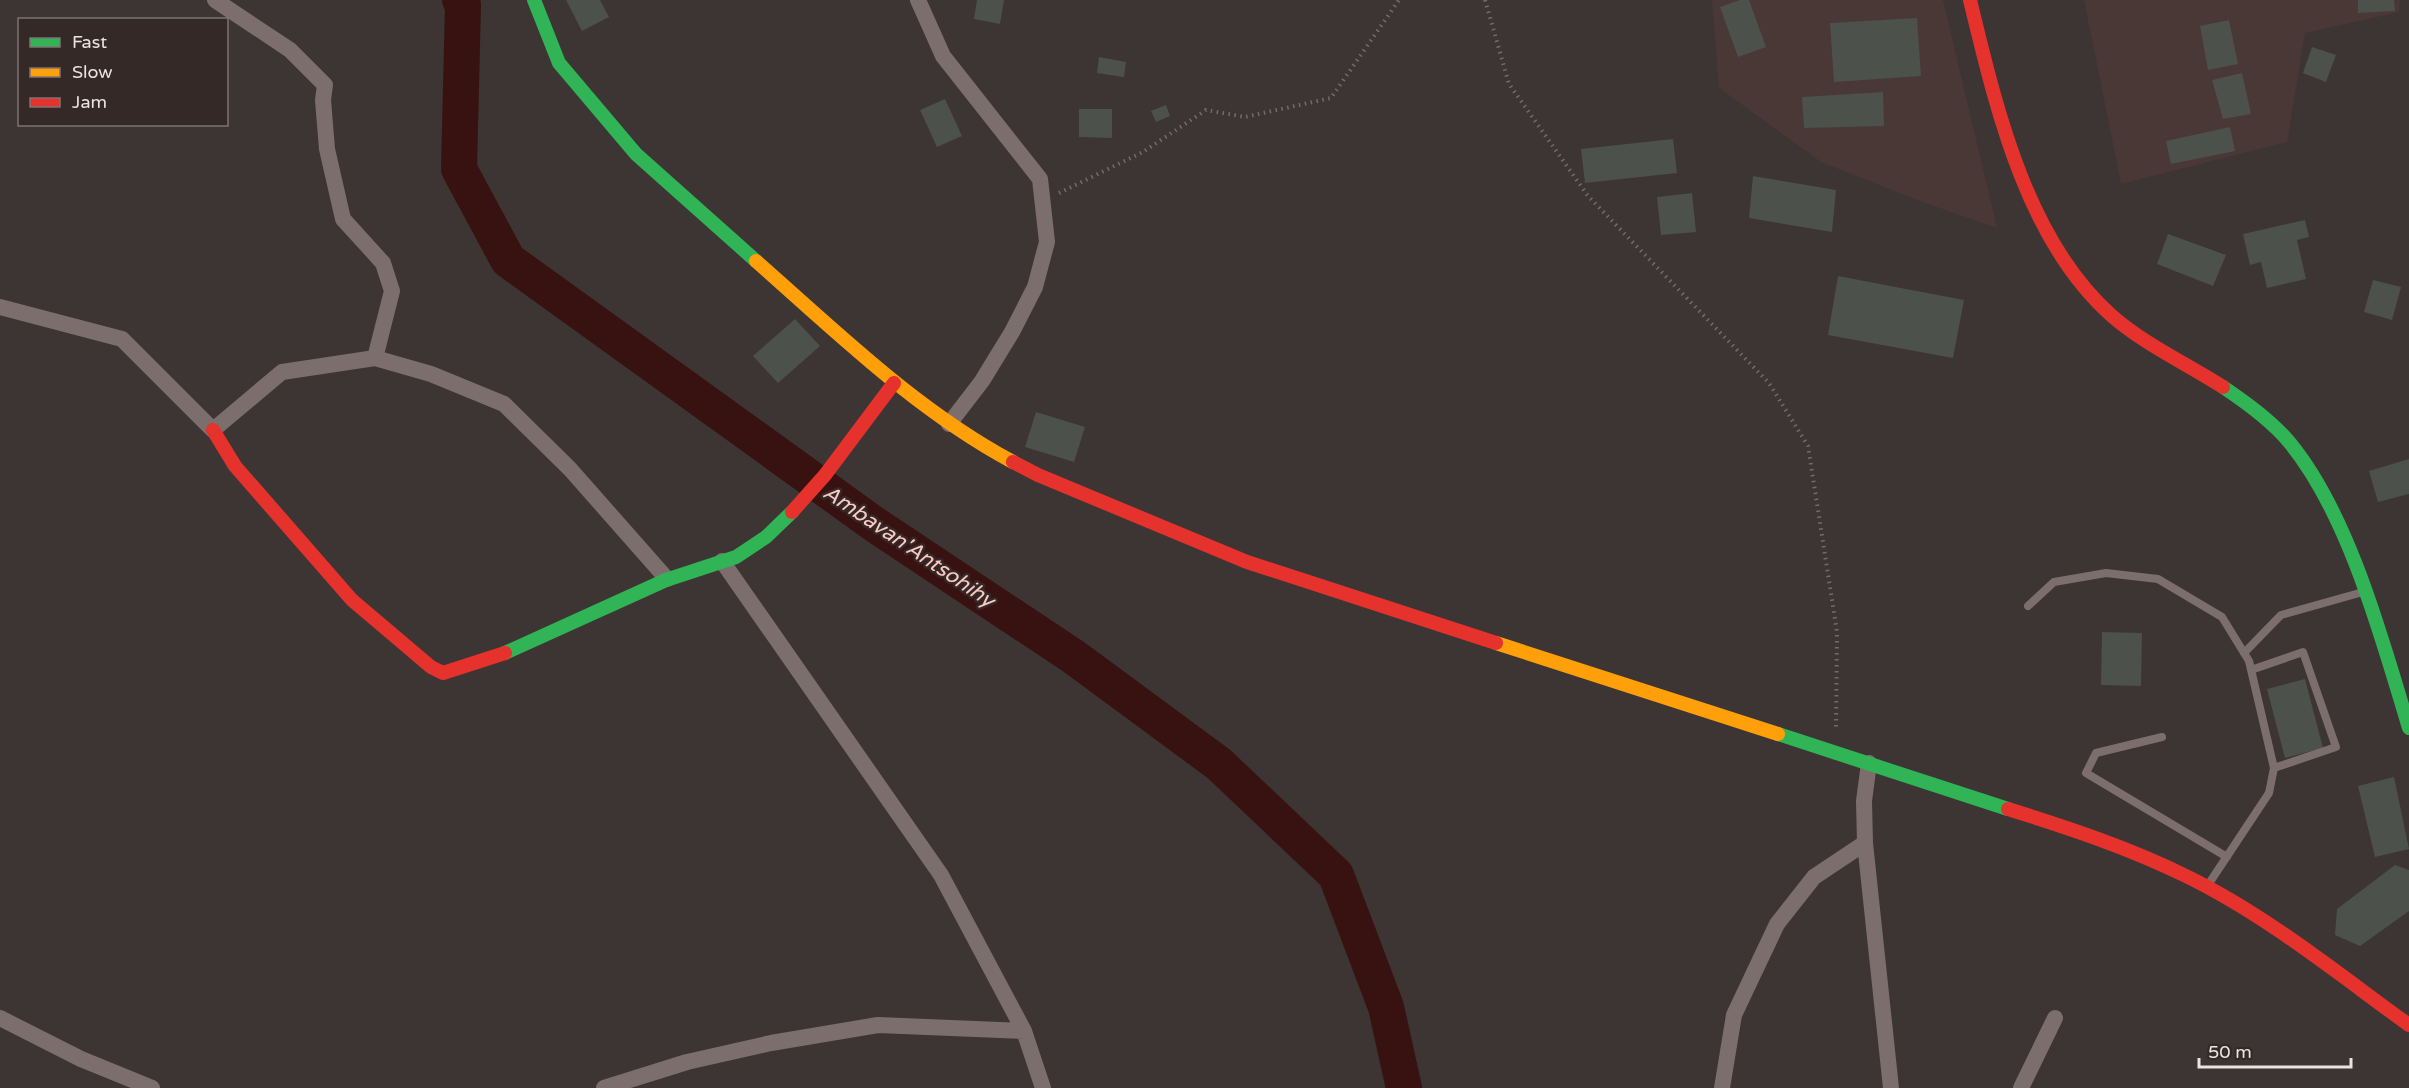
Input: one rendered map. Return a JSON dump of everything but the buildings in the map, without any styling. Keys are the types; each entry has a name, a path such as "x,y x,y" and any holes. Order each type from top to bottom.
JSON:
{"main road":[{"path":"534,0 560,63 636,154 894,382 968,437 1038,475 1247,562 2108,841 2206,888 2278,930 2409,1025"},
{"path":"1970,0 1995,103 2023,182 2043,227 2069,269 2115,319 2230,390 2288,441 2322,494 2363,592 2409,728"},
{"path":"213,430 235,466 352,600 431,667 443,673 558,631 667,579 742,554 794,510 842,452 894,382"}],"street":[{"path":"215,0 291,50 326,85 323,100 327,149 343,219 383,263 392,291 375,358"},
{"path":"918,0 943,56 1040,179 1047,242 1035,286 1012,332 982,381 950,424"},
{"path":"0,307 122,339 213,430 282,372 375,358 431,374 504,404 570,469 667,579"},
{"path":"722,561 941,874 1024,1031 1043,1088"},
{"path":"1869,764 1864,801 1865,843 1891,1088"},
{"path":"1722,1088 1734,1015 1777,924 1814,877 1865,843"},
{"path":"0,1018 81,1059 152,1088"},
{"path":"2021,1088 2055,1018"},
{"path":"604,1088 687,1062 750,1047 878,1025 1024,1031"}],"lane":[{"path":"2028,606 2054,582 2106,573 2158,579 2222,617 2244,653 2251,670 2274,768 2269,793 2206,888"},
{"path":"2244,653 2281,615 2363,592"},
{"path":"2251,670 2303,652 2336,747 2274,768"},
{"path":"2162,737 2096,753 2086,774 2227,857"}],"path":[{"path":"1042,201 1143,152 1206,110 1245,117 1331,98 1399,0"},
{"path":"1485,0 1509,84 1581,187 1769,383 1808,446 1837,632 1835,754"}],"shaded area":[{"path":"1712,0 1943,0 1997,228 1917,200 1821,162 1719,88"},
{"path":"2084,0 2400,0 2399,12 2305,33 2287,142 2121,184"}],"waterway":[{"name":"Ambavan'Antsohihy","path":"460,0 463,5 459,169 508,260 874,524 1074,657 1219,764 1336,875 1386,1007 1404,1088"}],"traffic: fast":[{"path":"534,0 559,63 636,154 756,261"},
{"path":"2223,387 2259,413 2283,435 2311,472 2330,505 2362,579 2409,728"},
{"path":"505,653 666,580 736,557 766,537 792,512"},
{"path":"1778,734 2008,809"}],"traffic: slow":[{"path":"756,261 848,343 911,395 943,419 1013,462"},
{"path":"1496,643 1778,734"}],"traffic: jam":[{"path":"1970,0 1991,84 2018,170 2057,250 2082,285 2124,326 2223,387"},
{"path":"792,512 825,475 894,383"},
{"path":"213,430 235,466 352,600 431,667 443,673 505,653"},
{"path":"1013,462 1038,475 1247,562 1496,643"},
{"path":"2008,809 2121,848 2216,891 2273,927 2409,1025"}]}
